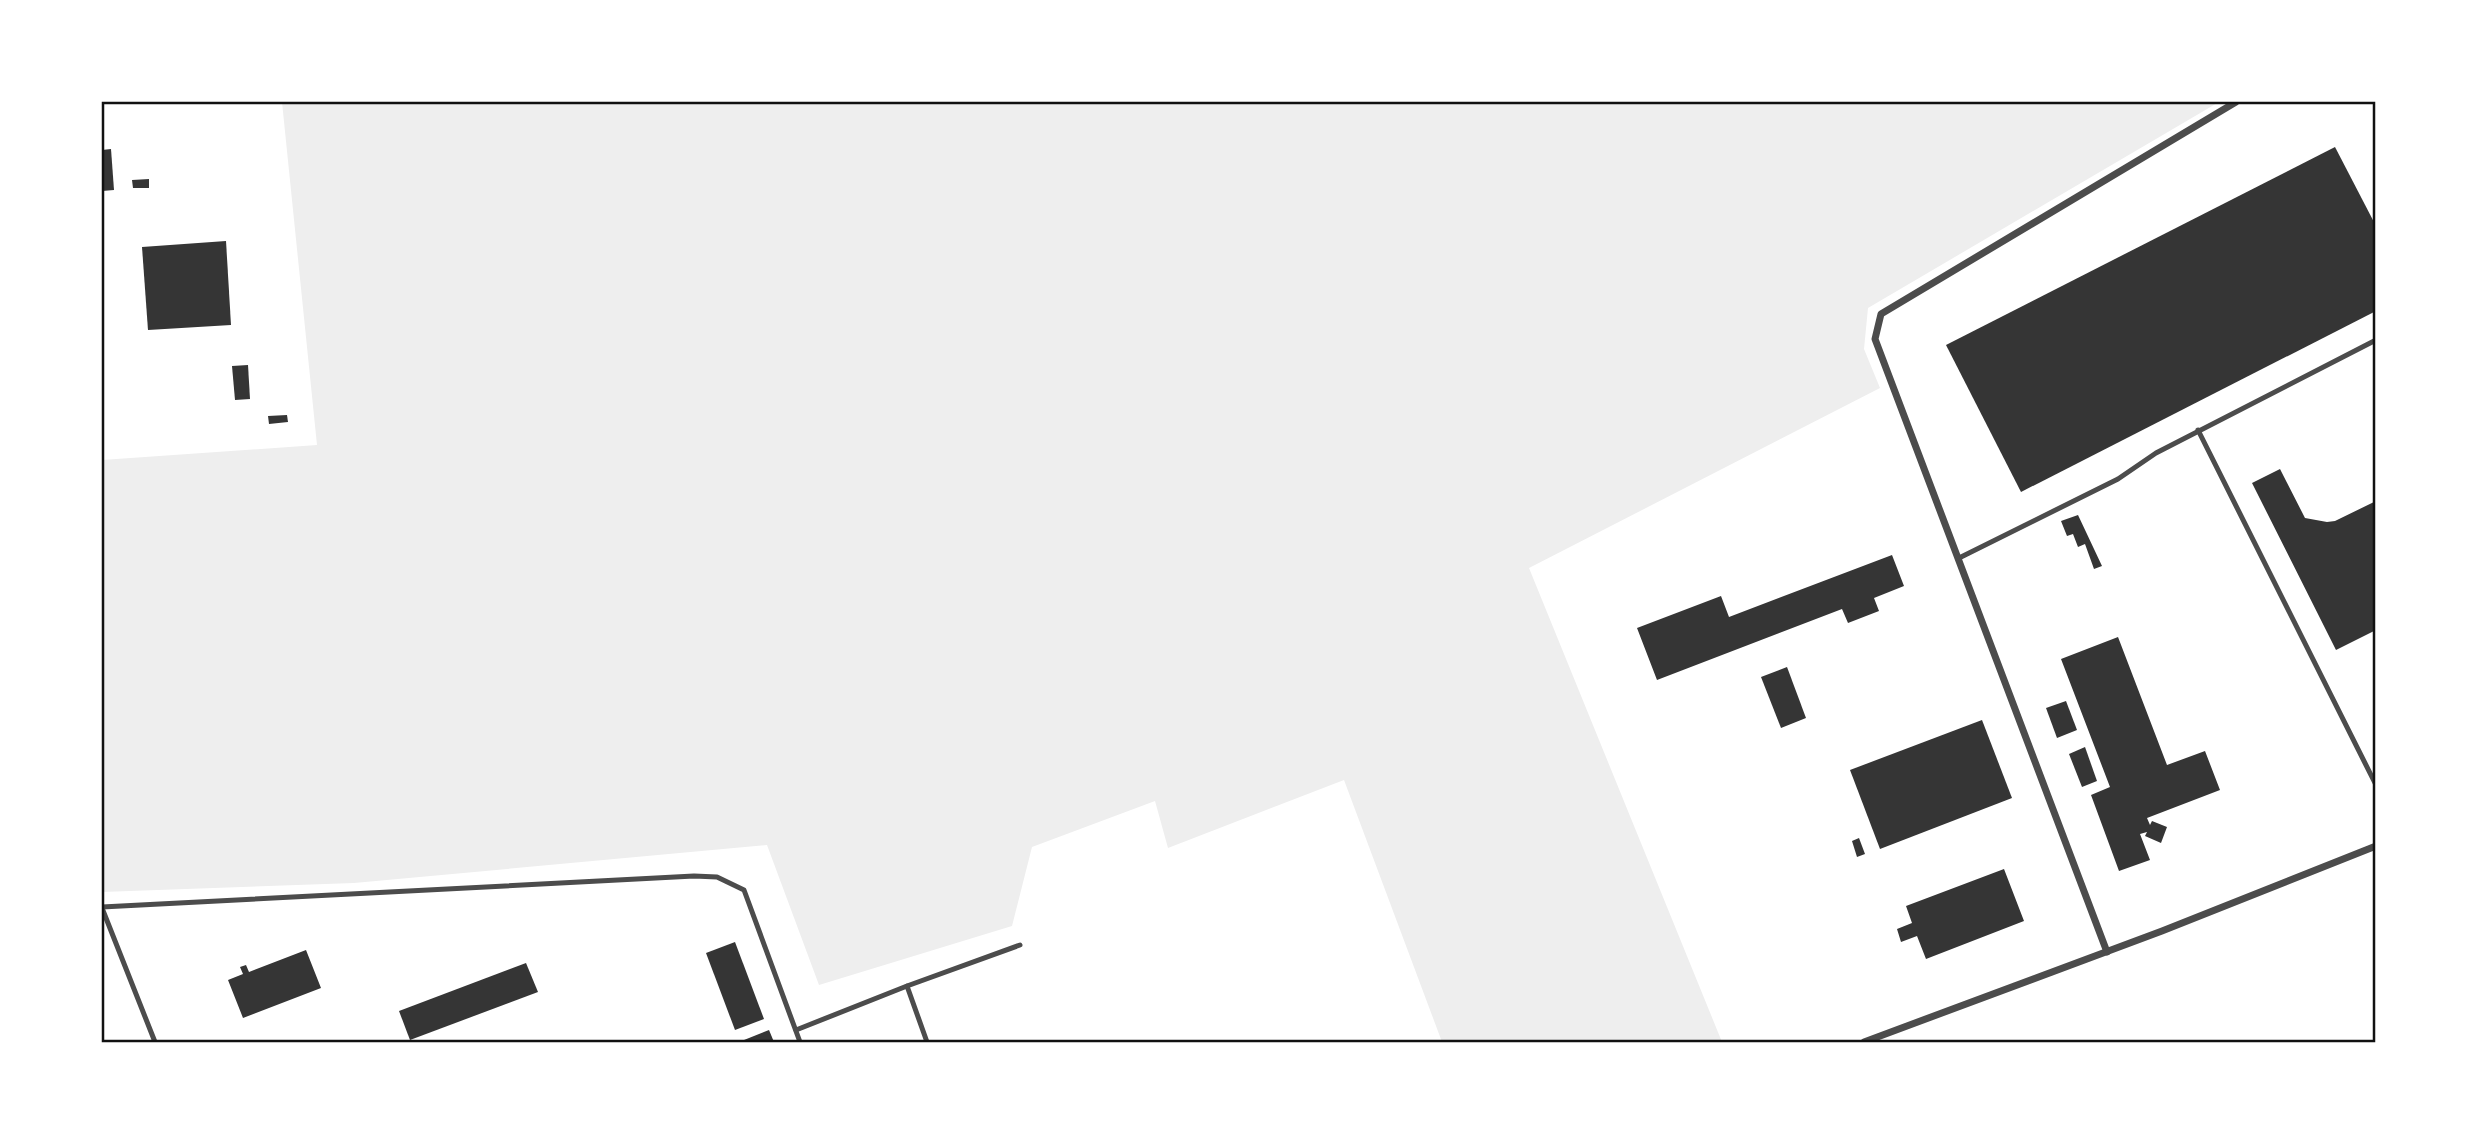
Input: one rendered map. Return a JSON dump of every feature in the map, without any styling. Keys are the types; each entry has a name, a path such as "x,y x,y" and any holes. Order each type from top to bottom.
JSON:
{"street":[{"path":"2107,952 1875,339 1881,314 2235,102"},
{"path":"1864,1042 2107,952 2375,846"}],"lane":[{"path":"1959,558 2118,479 2156,453 2198,430 2375,340"},
{"path":"2198,430 2375,785"},
{"path":"155,1042 102,908 519,884 717,877 744,890 800,1042"},
{"path":"796,1030 1020,945"},
{"path":"907,986 927,1042"}],"shaded area":[{"path":"282,102 2219,102 1868,308 1864,349 1880,388 1529,568 1722,1042 1442,1042 1344,780 1168,848 1155,801 1032,847 1012,926 819,985 767,845 354,883 102,892 102,460 317,445"}],"building":[{"path":"2335,147 2376,226 2376,311 2021,492 1946,345"},
{"path":"111,149 114,190 102,191 102,150"},
{"path":"149,179 149,188 133,188 132,180"},
{"path":"226,241 231,325 148,330 142,247"},
{"path":"248,365 250,399 235,400 232,366"},
{"path":"287,415 288,422 269,424 268,416"},
{"path":"2280,469 2305,518 2335,521 2376,501 2376,630 2336,650 2252,483"},
{"path":"2078,515 2102,566 2094,569 2085,544 2078,547 2073,534 2067,536 2061,521"},
{"path":"1892,555 1904,586 1874,598 1879,611 1848,623 1842,609 1657,680 1637,628 1721,596 1729,617"},
{"path":"2118,637 2167,765 2205,751 2220,790 2147,818 2150,825 2152,821 2167,827 2161,843 2145,836 2147,832 2140,834 2150,860 2119,871 2091,795 2110,787 2061,659"},
{"path":"1787,667 1806,718 1781,728 1761,677"},
{"path":"2066,701 2077,730 2057,738 2046,708"},
{"path":"1982,720 2012,798 1880,849 1850,770"},
{"path":"2085,747 2097,781 2082,787 2069,754"},
{"path":"1859,838 1865,854 1857,857 1852,841"},
{"path":"2004,869 2024,921 1926,959 1917,936 1901,942 1897,929 1912,923 1906,906"},
{"path":"735,942 764,1019 735,1030 706,953"},
{"path":"306,950 321,988 243,1018 228,980 243,974 240,967 246,965 249,972"},
{"path":"526,963 538,992 410,1040 399,1011"},
{"path":"769,1030 774,1042 739,1042"}]}
